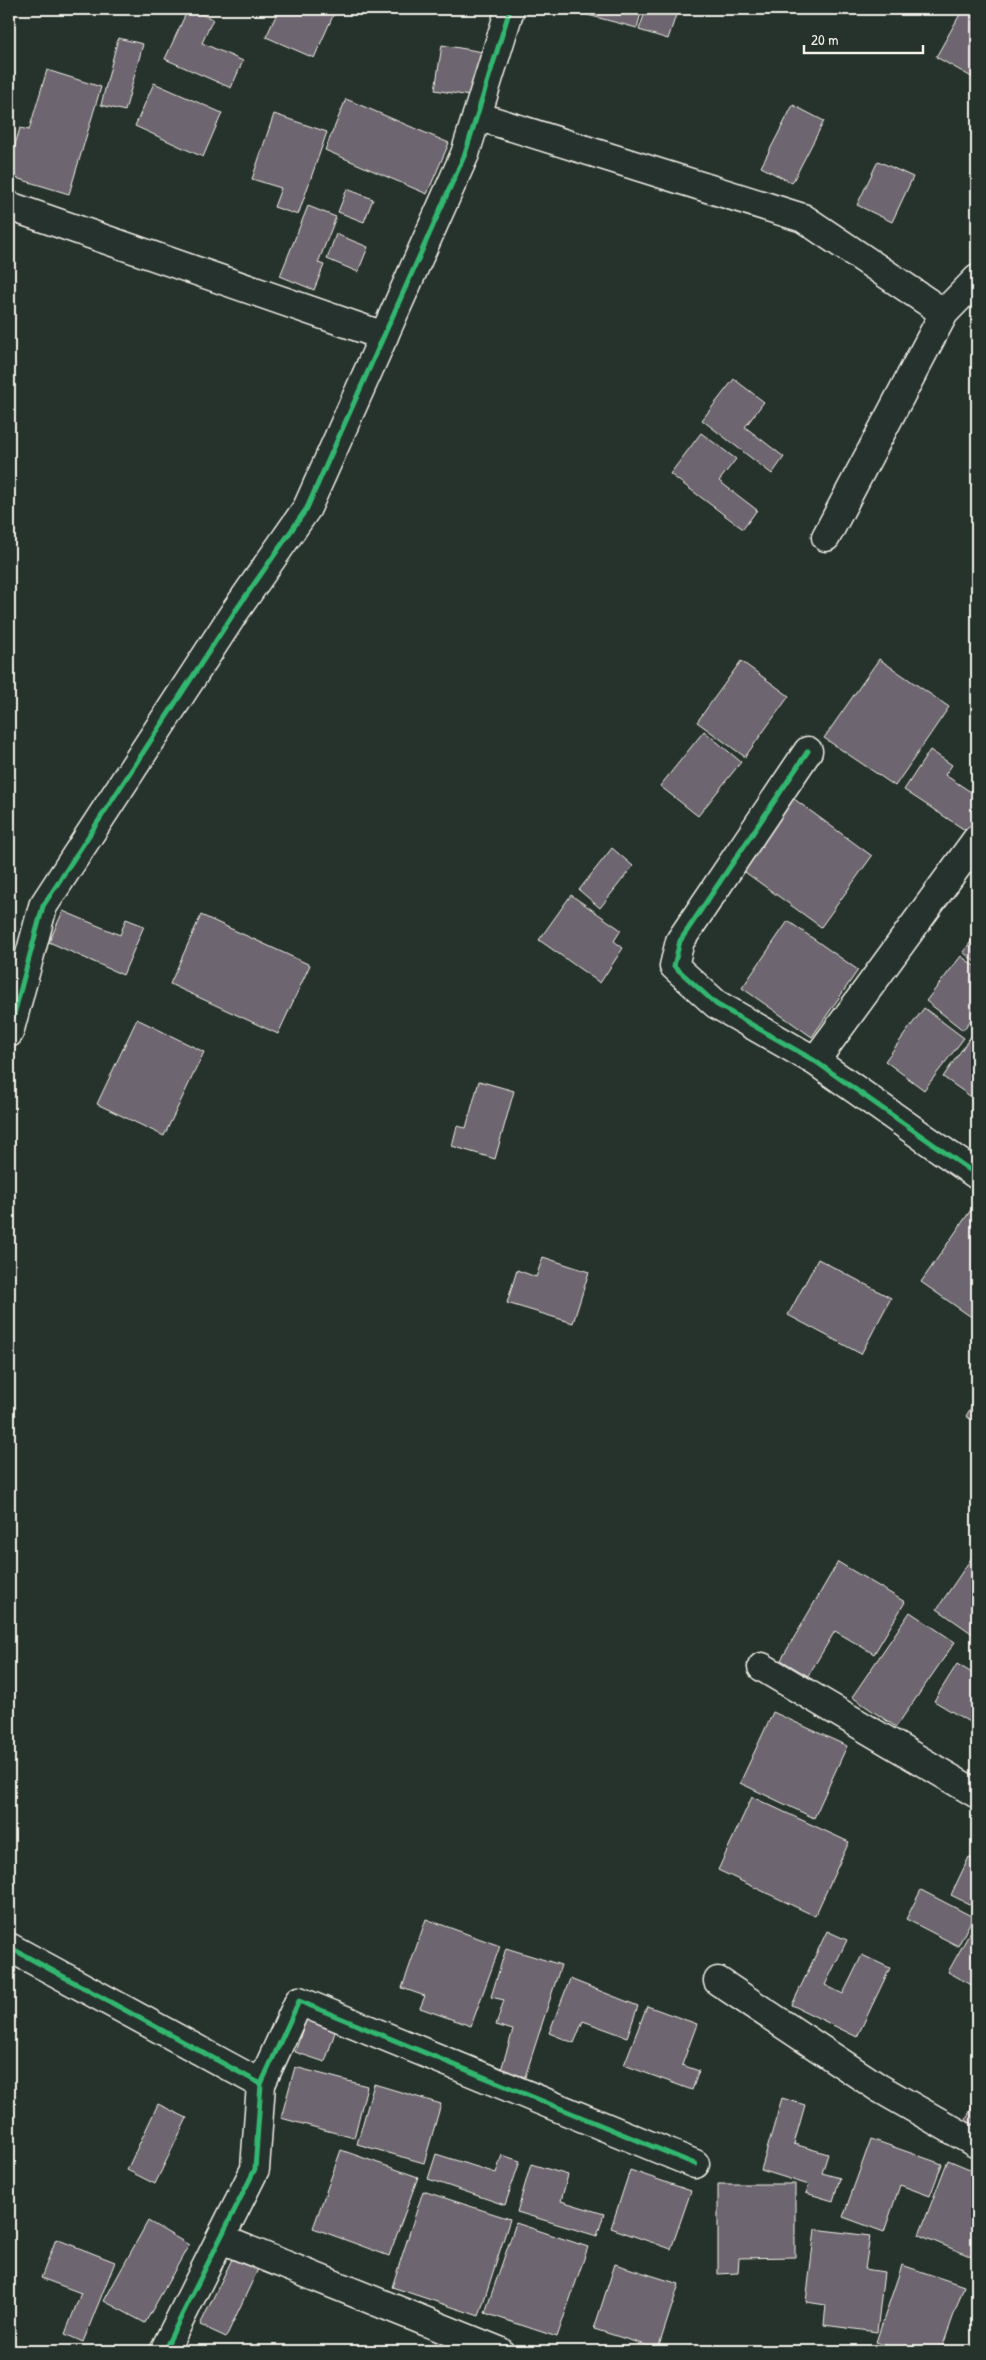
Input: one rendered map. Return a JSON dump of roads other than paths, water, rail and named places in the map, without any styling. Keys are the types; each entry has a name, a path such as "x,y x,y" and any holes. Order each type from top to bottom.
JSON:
{"street":[{"path":"9,1033 43,906 234,613 307,508 465,154 510,9"},
{"path":"477,116 803,218 944,313"},
{"path":"9,206 384,336"},
{"path":"826,537 944,313 977,279"},
{"path":"808,751 680,941 674,966 716,1004 815,1061 977,1175"},
{"path":"815,1061 977,839"},
{"path":"762,1667 977,1794"},
{"path":"9,1947 260,2084"},
{"path":"718,1981 879,2088 977,2144"},
{"path":"164,2351 255,2169 260,2084 299,2001 695,2164"},
{"path":"221,2238 499,2351"}]}
